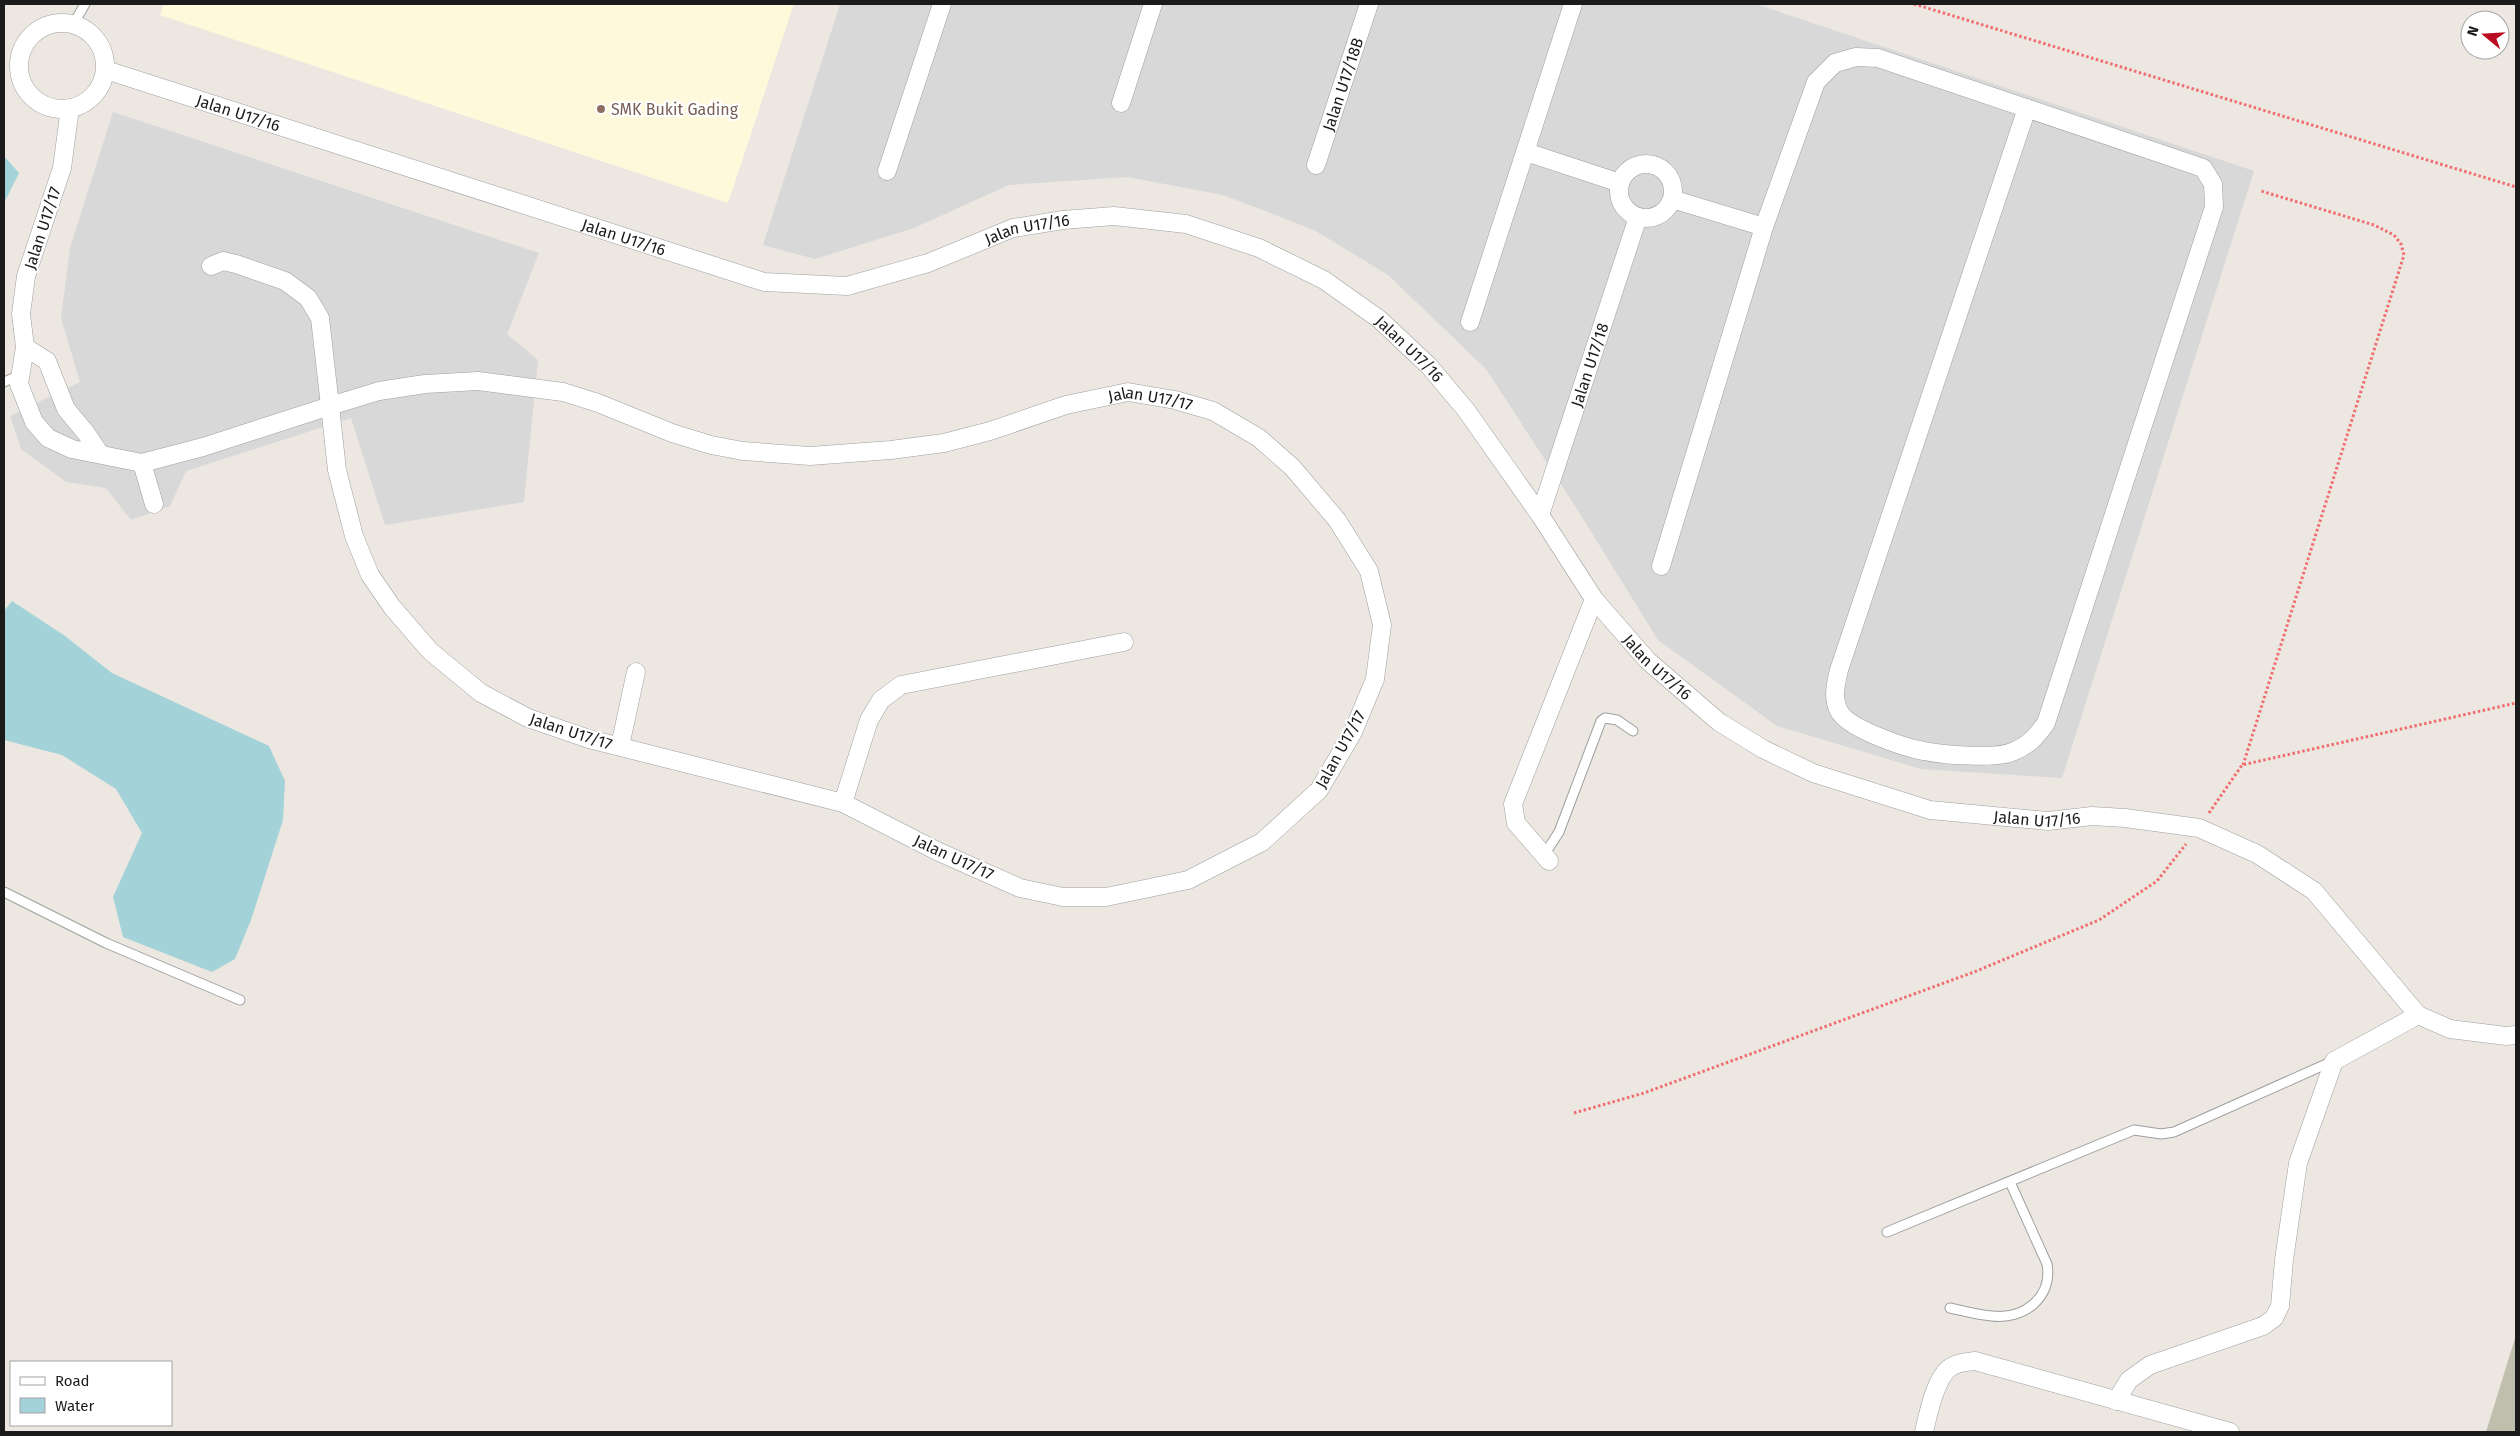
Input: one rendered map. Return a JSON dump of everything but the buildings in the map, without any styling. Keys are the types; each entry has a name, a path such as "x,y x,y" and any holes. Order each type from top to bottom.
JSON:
{"street":[{"path":"887,171 942,4"},
{"path":"1121,103 1153,4"},
{"name":"Jalan U17/18B","path":"1316,165 1369,4"},
{"path":"1470,322 1573,4"},
{"path":"59,22 74,23 88,30 98,40 104,54 106,70 102,83 94,95 83,104 57,109 44,105 33,98 25,87 12,61 38,30 44,26 59,22"},
{"path":"1661,566 1764,227 1816,82 1835,63 1856,57 1878,58 2027,108 2203,168 2213,184 2214,207 2046,723 2032,742 2010,753 1986,756 1924,751 1858,729 1839,712 1834,693 1839,670 2027,108"},
{"name":"Jalan U17/16","path":"106,70 764,282 846,286 928,263 1013,228 1063,220 1114,216 1186,224 1259,248 1324,280 1379,319 1429,366 1466,410 1540,514 1594,599 1646,660 1719,722 1763,749 1813,773 1930,810 2048,821 2092,816 2125,818 2199,828 2257,854 2314,891 2418,1015 2450,1029 2506,1036 2516,1035"},
{"name":"Jalan U17/17","path":"70,108 62,168 26,276 21,314 25,347 19,384 34,422 48,438 72,449 142,463 203,447 330,406 379,391 478,381 563,392 598,403 672,433 711,445 810,456 891,450 944,443 990,431 1066,405 1128,392 1147,395 1175,400 1213,411 1260,438 1292,467 1337,520 1369,571 1382,625 1375,679 1353,732 1319,790 1262,842 1188,880 1106,897 1063,897 1020,888 937,850 843,803 589,739 528,718 481,693 430,651 392,607 370,575 354,536 337,470 330,406"},
{"path":"1526,152 1620,183"},
{"path":"1640,164 1650,164 1666,172 1674,190 1672,199 1662,212 1655,217 1638,217 1624,207 1619,191 1620,183 1625,174 1632,168 1640,164"},
{"path":"1672,199 1764,227"},
{"name":"Jalan U17/18","path":"1540,514 1638,217"},
{"path":"211,266 223,261 236,264 285,281 308,298 320,318 330,406"},
{"path":"25,347 47,361 66,409 86,432 100,454"},
{"path":"142,463 154,504"},
{"path":"1547,858 1516,823 1513,804 1594,599"},
{"path":"843,803 869,720 881,700 901,685 1124,642"},
{"path":"620,746 636,672"},
{"path":"2116,1401 2129,1380 2150,1365 2263,1326 2274,1318 2280,1306 2284,1260 2298,1163 2334,1061 2418,1015"},
{"path":"1924,1432 1935,1390 1942,1377 1953,1365 1975,1361 2230,1432"}],"lane":[{"path":"74,23 85,4"},
{"path":"4,382 20,375"},
{"path":"1547,858 1559,832 1601,721 1605,718 1610,718 1633,731"},
{"path":"4,892 106,943 240,1000"},
{"path":"1887,1232 2134,1130 2161,1134 2174,1132 2334,1061"},
{"path":"1950,1308 1994,1317 2011,1315 2037,1302 2045,1291 2049,1278 2047,1264 2010,1182"}],"path":[{"path":"1914,4 2516,188"},
{"path":"1574,1114 1644,1093 1974,972 2100,920 2157,881 2199,828 2242,765 2404,255 2401,244 2394,235 2374,225 2262,191"},
{"path":"2242,765 2516,703"}],"shaded area":[{"name":"SMK Bukit Gading","path":"164,4 794,4 728,203 160,15"},
{"path":"840,4 1756,4 2254,171 2062,778 1921,769 1777,726 1658,640 1577,509 1486,369 1388,275 1314,230 1223,195 1127,177 1009,185 914,228 815,259 763,245"},
{"path":"113,112 539,253 507,334 538,360 524,502 385,525 351,418 186,471 170,506 131,520 106,488 66,482 21,449 10,416 80,382 61,318 70,248"},
{"path":"2516,1335 2516,1432 2486,1432"}],"water":[{"path":"4,156 19,173 4,203"},
{"path":"12,601 65,636 112,673 269,746 285,781 283,820 251,920 235,959 212,972 123,937 113,897 142,833 116,789 62,755 4,740 4,611"}],"place":[{"name":"SMK Bukit Gading","path":"601,109"}]}
